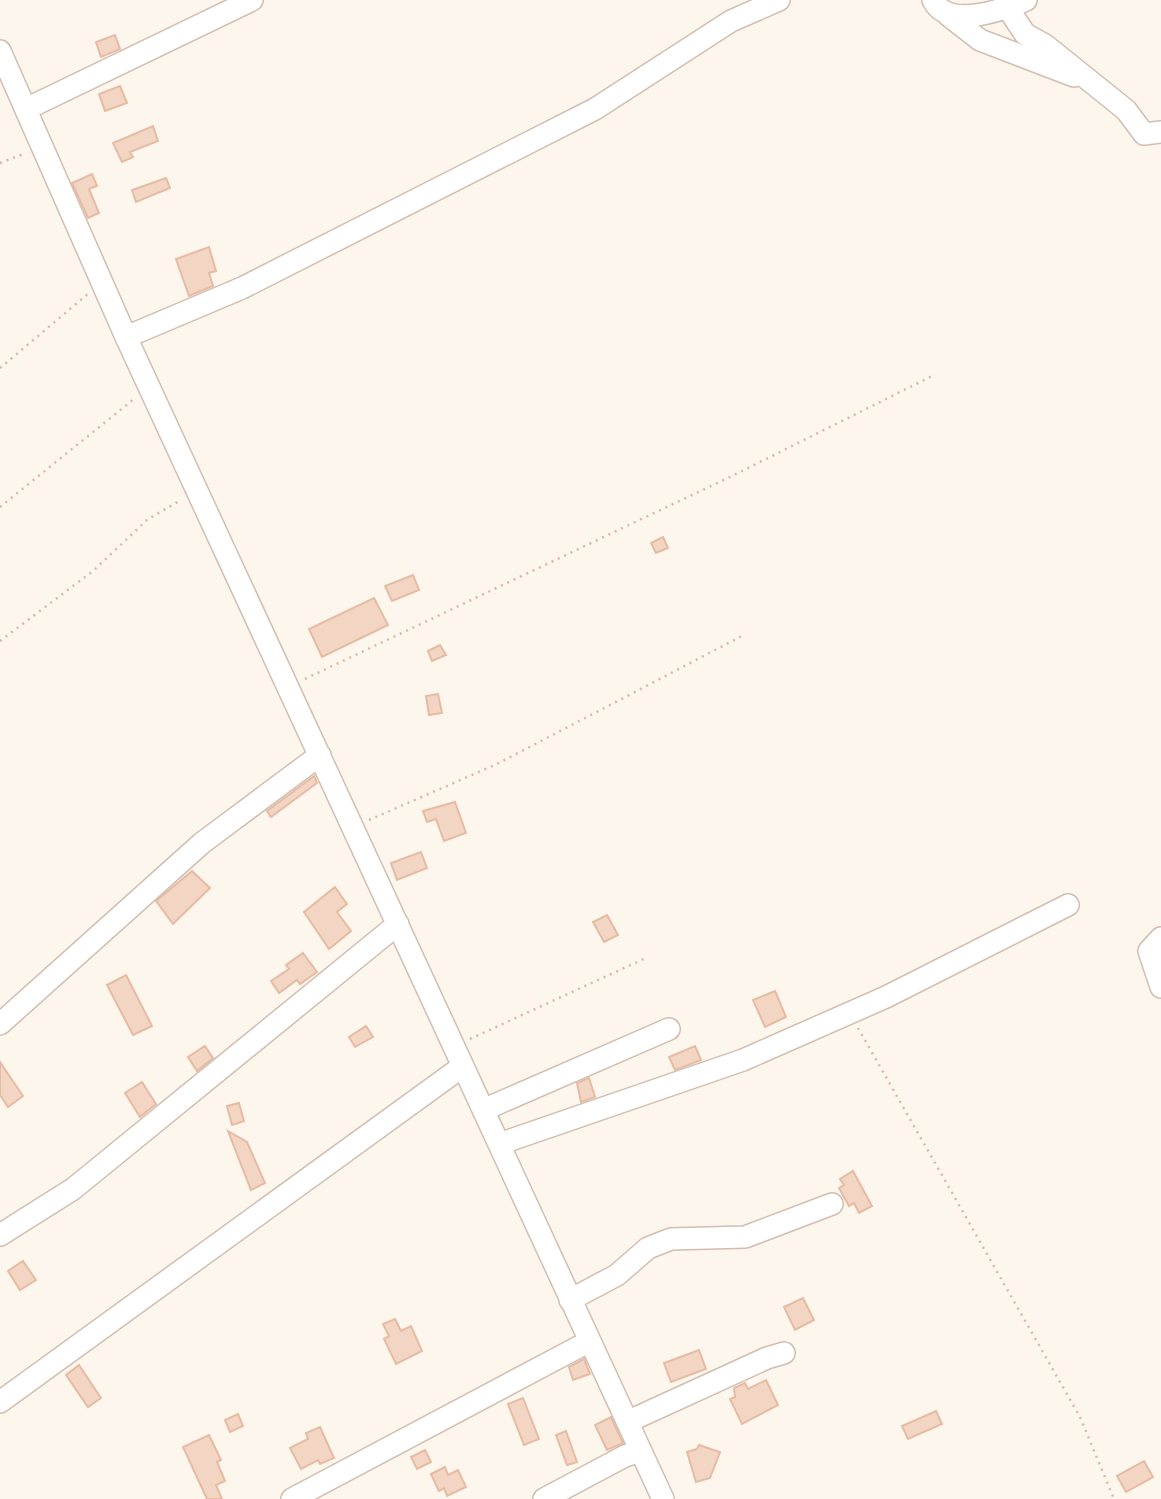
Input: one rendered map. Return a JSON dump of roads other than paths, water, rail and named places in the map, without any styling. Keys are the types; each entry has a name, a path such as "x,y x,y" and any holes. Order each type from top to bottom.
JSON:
{"street":[{"path":"26,109 251,0"},
{"path":"127,337 242,288 571,122 731,21 779,0"},
{"path":"933,0 937,9 980,40 1089,82"},
{"path":"948,15 1018,5 1025,34 1126,110 1144,134 1161,132"},
{"path":"0,51 127,337 201,493 588,1342 663,1499"},
{"path":"0,1024 202,843 320,755"},
{"path":"499,1144 743,1060 849,1013 1068,905"},
{"path":"0,1235 73,1189 398,924"},
{"path":"1161,938 1149,951 1161,987"},
{"path":"483,1110 669,1028"},
{"path":"0,1402 463,1066"},
{"path":"570,1300 617,1275 648,1248 671,1239 745,1237 832,1204"},
{"path":"292,1499 588,1342"},
{"path":"627,1422 767,1358 784,1353"},
{"path":"544,1499 625,1456 641,1451"}]}
